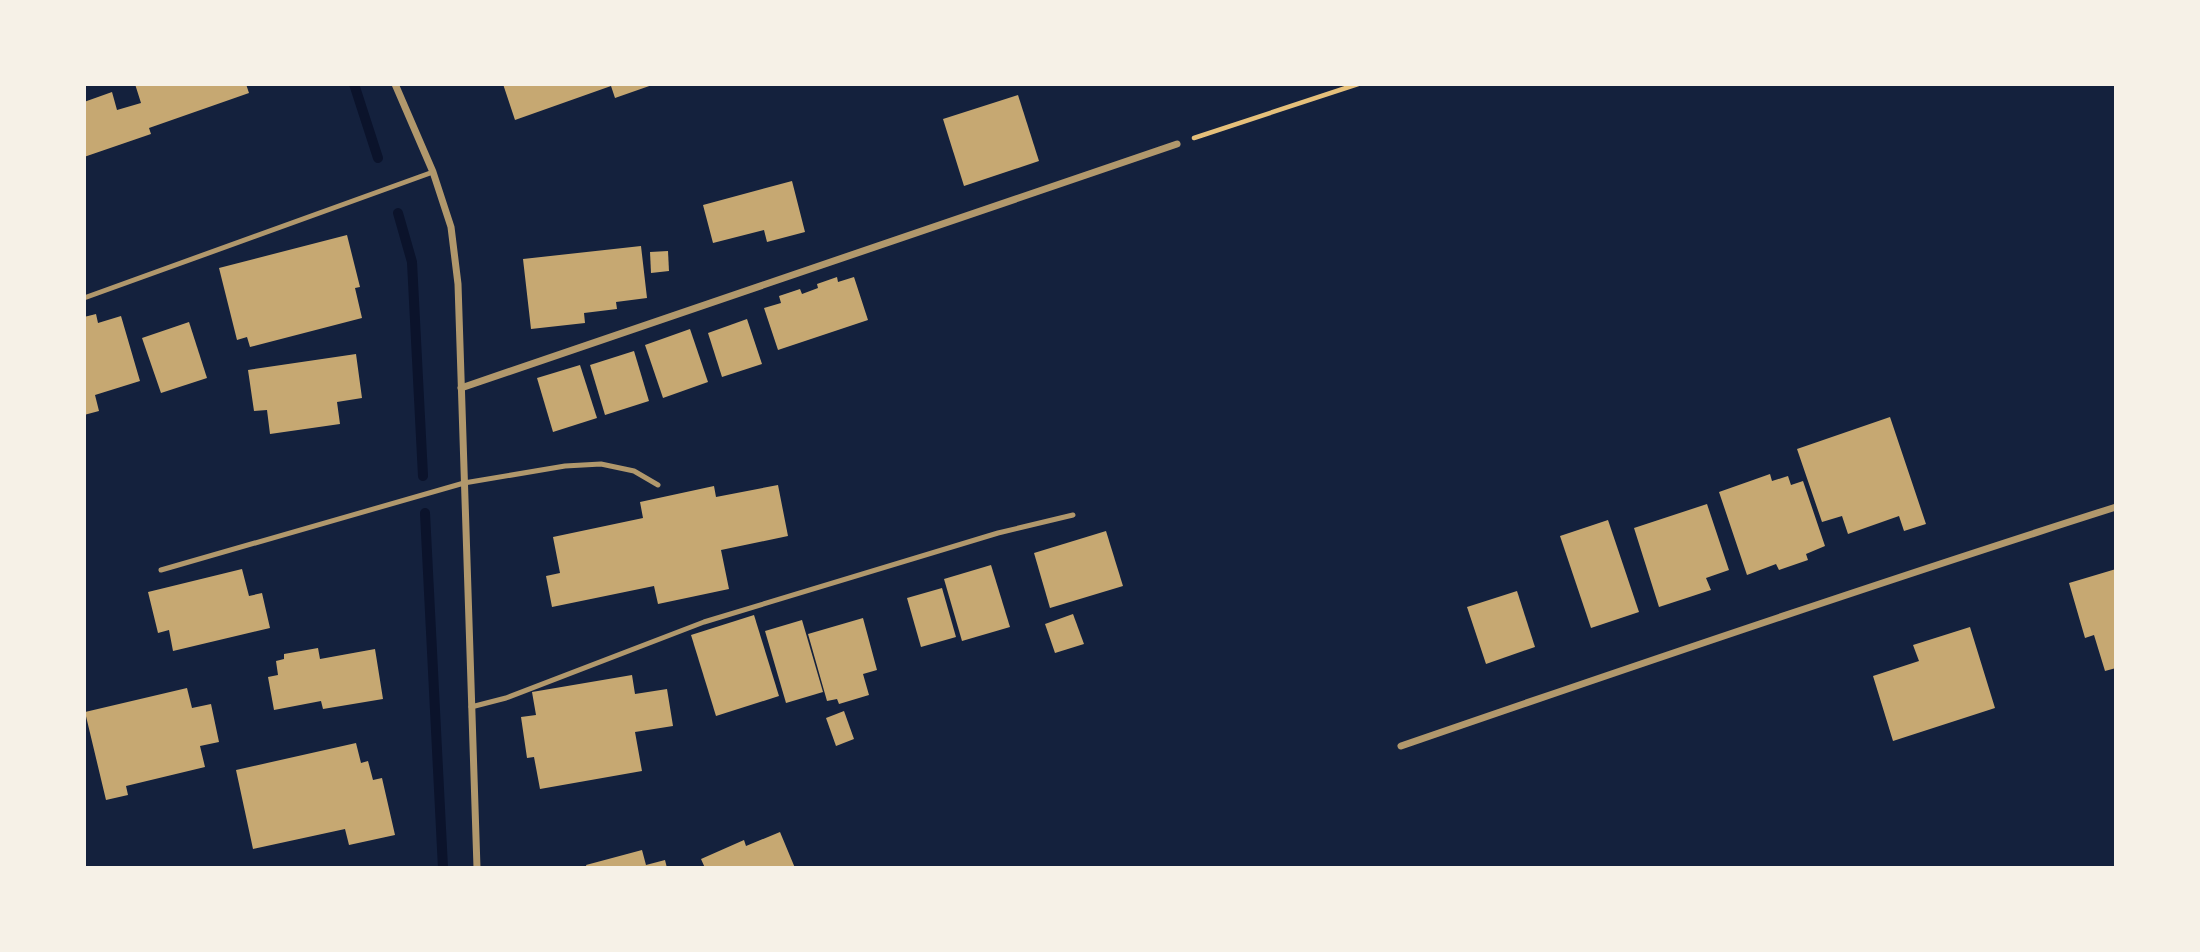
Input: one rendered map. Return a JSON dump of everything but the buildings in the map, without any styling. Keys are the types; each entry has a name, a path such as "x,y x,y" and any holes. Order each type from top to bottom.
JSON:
{"street":[{"path":"395,84 433,172 451,227 457,284 477,868"},
{"path":"461,387 1177,144"},
{"path":"1401,746 1923,568 2116,507"}],"lane":[{"path":"84,298 433,172"},
{"path":"161,570 464,484 565,466 601,464 634,471 658,485"},
{"path":"471,707 506,698 704,622 998,533 1073,514"}],"path":[{"path":"1177,144 1358,84"}],"waterway":[{"path":"354,84 378,158"},
{"path":"398,213 412,262 423,476"},
{"path":"425,513 443,868"}]}
